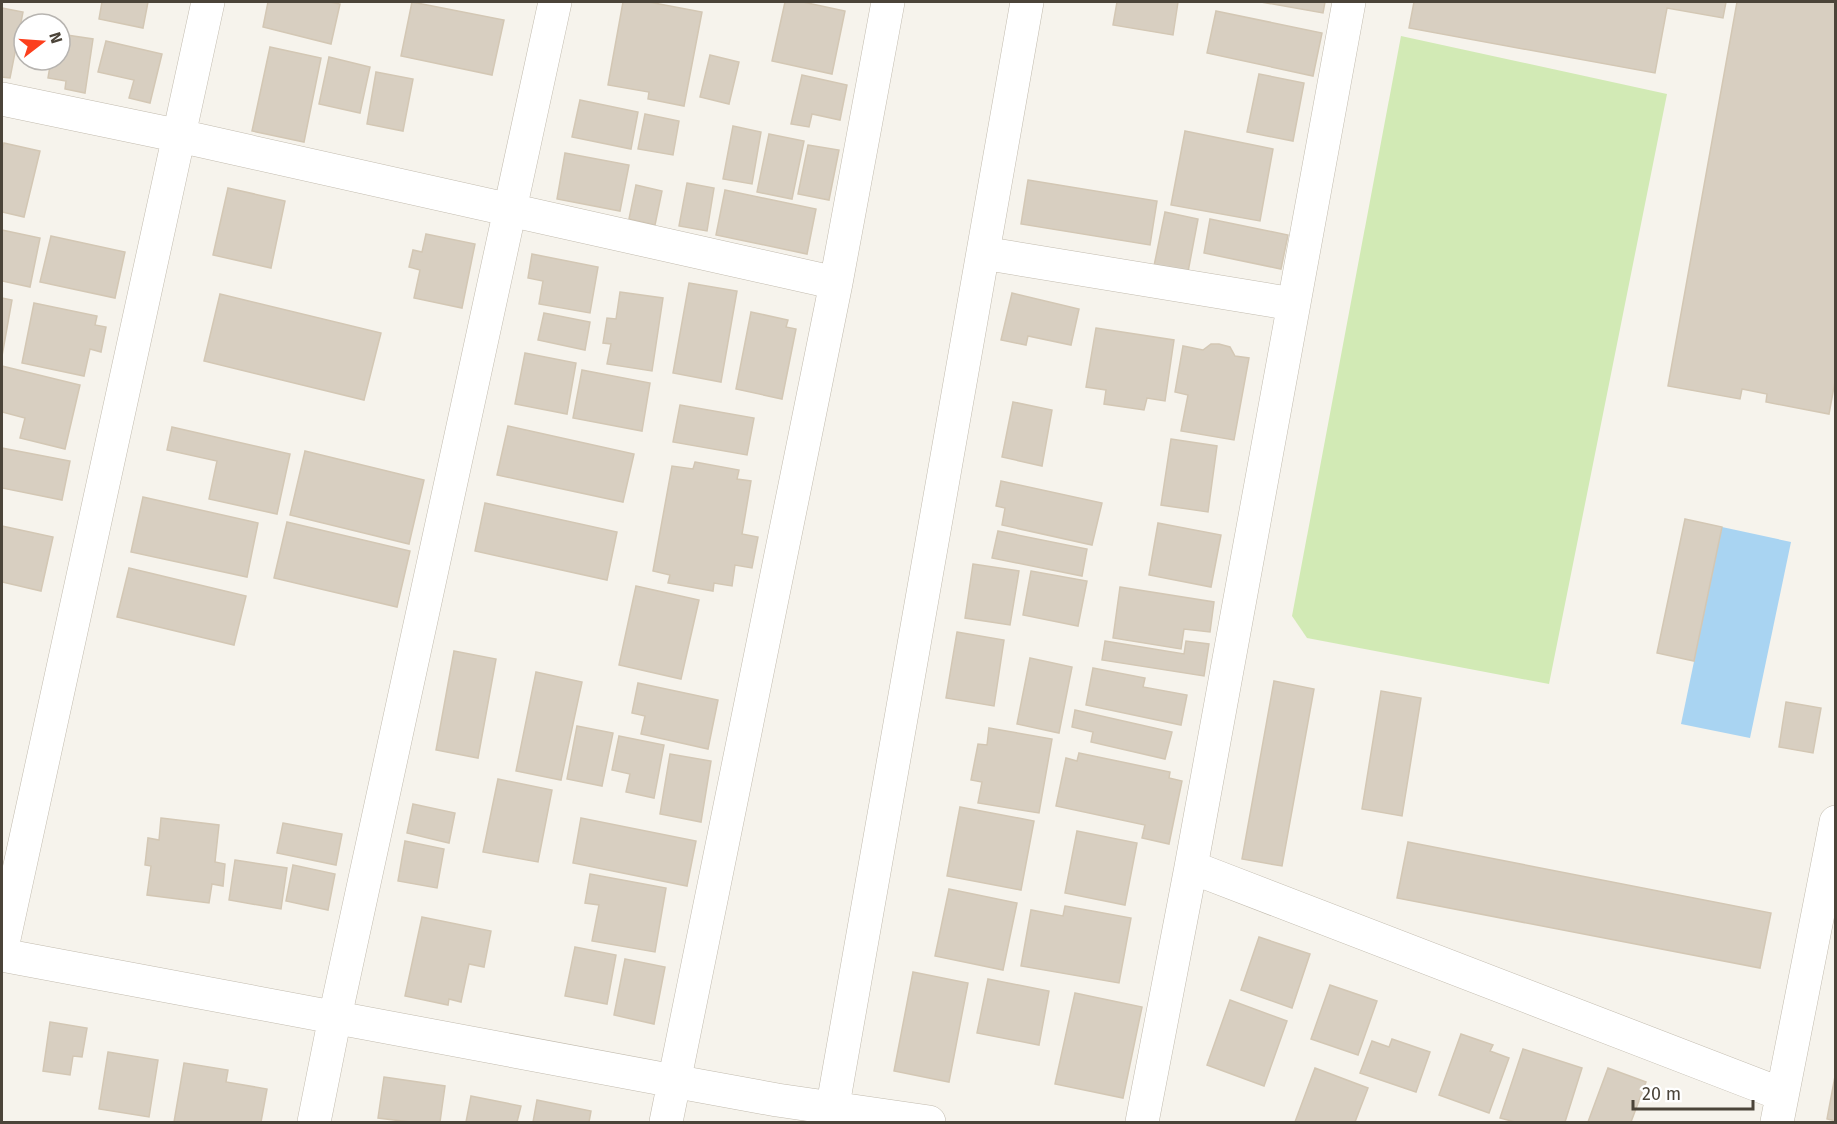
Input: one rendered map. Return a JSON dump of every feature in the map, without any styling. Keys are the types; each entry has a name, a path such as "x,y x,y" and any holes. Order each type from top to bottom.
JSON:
{"street":[{"path":"2,948 208,2"},
{"path":"314,1122 555,2"},
{"path":"666,1122 684,1083 888,2"},
{"path":"831,1115 1027,2"},
{"path":"1142,1122 1191,867 1349,2"},
{"path":"2,99 180,136 836,283"},
{"path":"983,253 1293,304"},
{"path":"1191,867 1779,1108 1836,822"},
{"path":"2,955 777,1100 831,1115 930,1122"}],"green space":[{"path":"1401,36 1667,94 1549,684 1307,638 1292,616"}],"water":[{"path":"1722,527 1791,542 1750,738 1681,724"}],"building":[{"path":"102,2 148,2 143,28 99,19"},
{"path":"268,2 340,4 331,44 263,27"},
{"path":"412,2 504,20 492,75 401,56"},
{"path":"623,2 649,2 702,12 684,106 648,99 649,92 608,85"},
{"path":"785,2 803,2 845,11 832,74 772,61"},
{"path":"1117,2 1178,2 1173,35 1113,25"},
{"path":"1261,2 1325,2 1323,13"},
{"path":"1414,2 1726,2 1723,18 1667,8 1655,73 1409,28"},
{"path":"1737,2 1836,2 1836,376 1829,414 1766,402 1767,394 1742,389 1740,399 1668,386"},
{"path":"2,8 23,12 12,12 12,68 10,78 2,77"},
{"path":"1216,11 1322,33 1313,76 1207,53"},
{"path":"72,36 93,39 85,93 65,89 66,81 48,78 49,72 72,72"},
{"path":"106,41 162,54 150,103 129,98 134,80 98,72"},
{"path":"270,47 321,58 304,142 252,131"},
{"path":"710,55 739,62 729,104 700,97"},
{"path":"329,57 370,67 360,113 319,104"},
{"path":"376,72 413,79 403,131 367,124"},
{"path":"1259,74 1304,83 1293,141 1247,132"},
{"path":"802,75 847,85 840,120 812,114 809,127 791,124"},
{"path":"580,100 638,112 631,149 572,137"},
{"path":"645,114 679,121 673,155 638,149"},
{"path":"733,126 761,132 752,184 723,179"},
{"path":"1185,131 1273,149 1260,221 1171,205"},
{"path":"769,134 804,141 792,199 757,192"},
{"path":"4,143 40,151 24,217 2,212"},
{"path":"808,145 839,150 829,200 798,194"},
{"path":"565,153 629,165 620,211 557,199"},
{"path":"1028,180 1157,201 1150,245 1021,224"},
{"path":"687,183 714,188 707,231 679,226"},
{"path":"636,185 662,191 655,225 629,219"},
{"path":"228,188 285,201 271,268 213,255"},
{"path":"725,190 816,209 807,254 716,235"},
{"path":"1165,212 1198,219 1188,272 1154,266"},
{"path":"1210,219 1288,235 1281,269 1204,253"},
{"path":"2,230 40,238 30,287 2,281"},
{"path":"426,234 475,244 462,308 414,298 420,270 409,267 413,250 422,252"},
{"path":"51,236 125,252 115,298 40,282"},
{"path":"532,254 598,267 590,313 539,304 543,281 528,278"},
{"path":"689,283 737,291 721,382 673,373"},
{"path":"620,292 663,298 652,371 607,364 611,344 603,343 607,318 616,319"},
{"path":"1012,293 1079,309 1071,345 1028,336 1026,345 1001,340"},
{"path":"220,294 381,333 364,400 204,361"},
{"path":"2,298 12,300 2,356"},
{"path":"34,303 97,316 95,325 106,327 101,352 90,349 84,376 22,363"},
{"path":"751,312 788,320 786,327 796,329 782,399 736,389"},
{"path":"544,313 590,322 585,350 538,340"},
{"path":"1096,328 1174,340 1165,401 1147,398 1144,410 1104,404 1106,390 1086,387"},
{"path":"1211,344 1230,347 1235,356 1249,358 1234,440 1181,431 1188,395 1175,392 1183,346 1203,350"},
{"path":"525,353 576,363 567,414 515,404"},
{"path":"2,366 80,385 65,449 20,438 25,418 2,412"},
{"path":"582,370 650,383 642,431 573,418"},
{"path":"1013,402 1052,410 1042,466 1002,457"},
{"path":"680,405 754,418 747,455 673,442"},
{"path":"508,426 634,454 623,502 497,475"},
{"path":"172,427 290,454 277,514 209,499 217,461 167,450"},
{"path":"1171,439 1217,446 1208,512 1161,505"},
{"path":"2,448 70,461 62,500 2,488"},
{"path":"305,451 424,480 409,544 290,515"},
{"path":"695,462 739,470 737,479 751,481 742,534 758,537 752,568 735,565 732,586 714,583 713,591 668,583 670,575 653,571 672,466 693,469"},
{"path":"1001,481 1102,503 1092,545 1002,525 1005,508 996,506"},
{"path":"143,497 258,523 247,577 131,552"},
{"path":"485,503 617,532 607,580 475,551"},
{"path":"1685,519 1722,527 1694,661 1657,653"},
{"path":"287,522 410,551 397,607 274,578"},
{"path":"1158,523 1221,535 1211,587 1149,575"},
{"path":"2,526 53,537 41,591 2,582"},
{"path":"998,531 1087,549 1082,576 992,558"},
{"path":"973,564 1019,571 1010,625 965,618"},
{"path":"129,568 246,596 234,645 117,617"},
{"path":"1031,571 1087,581 1078,626 1023,615"},
{"path":"636,586 699,600 681,679 619,665"},
{"path":"1120,587 1214,602 1210,632 1184,629 1181,649 1113,638"},
{"path":"957,632 1004,640 994,706 946,698"},
{"path":"1105,641 1184,654 1186,641 1209,644 1204,676 1102,660"},
{"path":"454,651 496,659 478,758 436,750"},
{"path":"1030,658 1072,667 1059,733 1017,724"},
{"path":"1093,668 1145,678 1143,687 1187,695 1181,725 1086,705"},
{"path":"536,672 582,682 561,780 516,771"},
{"path":"1274,681 1314,689 1282,866 1242,859"},
{"path":"638,683 718,700 708,749 641,734 645,716 632,713"},
{"path":"1381,691 1421,698 1402,816 1362,809"},
{"path":"1786,702 1821,708 1813,753 1779,747"},
{"path":"1075,710 1172,732 1165,759 1091,742 1093,732 1072,727"},
{"path":"577,726 613,733 602,786 567,779"},
{"path":"989,728 1052,739 1039,813 978,803 982,782 971,780 978,744 987,745"},
{"path":"619,736 664,745 654,798 626,792 630,774 612,770"},
{"path":"1079,753 1170,772 1169,778 1182,781 1169,844 1142,838 1145,825 1056,806 1066,758 1077,761"},
{"path":"670,754 711,761 701,822 660,814"},
{"path":"498,779 552,790 538,862 483,852"},
{"path":"413,804 455,813 449,843 407,833"},
{"path":"960,807 1034,821 1021,890 947,876"},
{"path":"161,818 219,825 215,862 225,864 223,886 212,884 209,903 147,895 151,866 145,865 148,838 159,840"},
{"path":"581,818 696,841 687,886 573,863"},
{"path":"283,823 342,834 336,865 277,853"},
{"path":"1077,831 1137,843 1125,905 1065,893"},
{"path":"405,841 444,849 437,888 398,881"},
{"path":"1408,842 1771,913 1760,968 1397,898"},
{"path":"235,860 287,868 281,909 229,900"},
{"path":"293,865 335,874 328,910 286,901"},
{"path":"590,874 666,888 655,952 592,941 599,905 585,903"},
{"path":"949,889 1017,903 1003,970 935,956"},
{"path":"1065,906 1131,918 1119,983 1021,966 1031,910 1063,916"},
{"path":"422,917 491,931 484,967 469,964 461,1002 449,999 448,1005 405,996"},
{"path":"1259,937 1310,954 1292,1008 1241,990"},
{"path":"575,947 616,955 607,1004 565,996"},
{"path":"625,959 665,967 654,1024 614,1015"},
{"path":"913,972 968,983 949,1082 894,1071"},
{"path":"988,979 1049,991 1039,1045 977,1033"},
{"path":"1330,985 1377,1001 1358,1055 1311,1039"},
{"path":"1075,993 1142,1007 1123,1098 1055,1084"},
{"path":"1230,1000 1287,1021 1264,1086 1207,1065"},
{"path":"50,1022 87,1028 82,1057 73,1056 70,1075 43,1071"},
{"path":"1461,1034 1493,1045 1490,1051 1509,1058 1489,1113 1439,1095"},
{"path":"1392,1039 1430,1052 1416,1092 1360,1073 1372,1041 1389,1047"},
{"path":"1523,1049 1582,1068 1565,1122 1515,1122 1500,1118"},
{"path":"108,1052 158,1060 149,1117 99,1109"},
{"path":"184,1063 228,1070 226,1082 267,1089 261,1122 174,1122"},
{"path":"1315,1068 1368,1088 1355,1122 1295,1122"},
{"path":"1608,1068 1646,1082 1631,1122 1588,1122"},
{"path":"1836,1071 1836,1121 1827,1119"},
{"path":"384,1077 445,1086 440,1122 410,1122 378,1118"},
{"path":"471,1096 521,1106 517,1122 466,1122"},
{"path":"537,1100 591,1111 589,1122 533,1122"}]}
